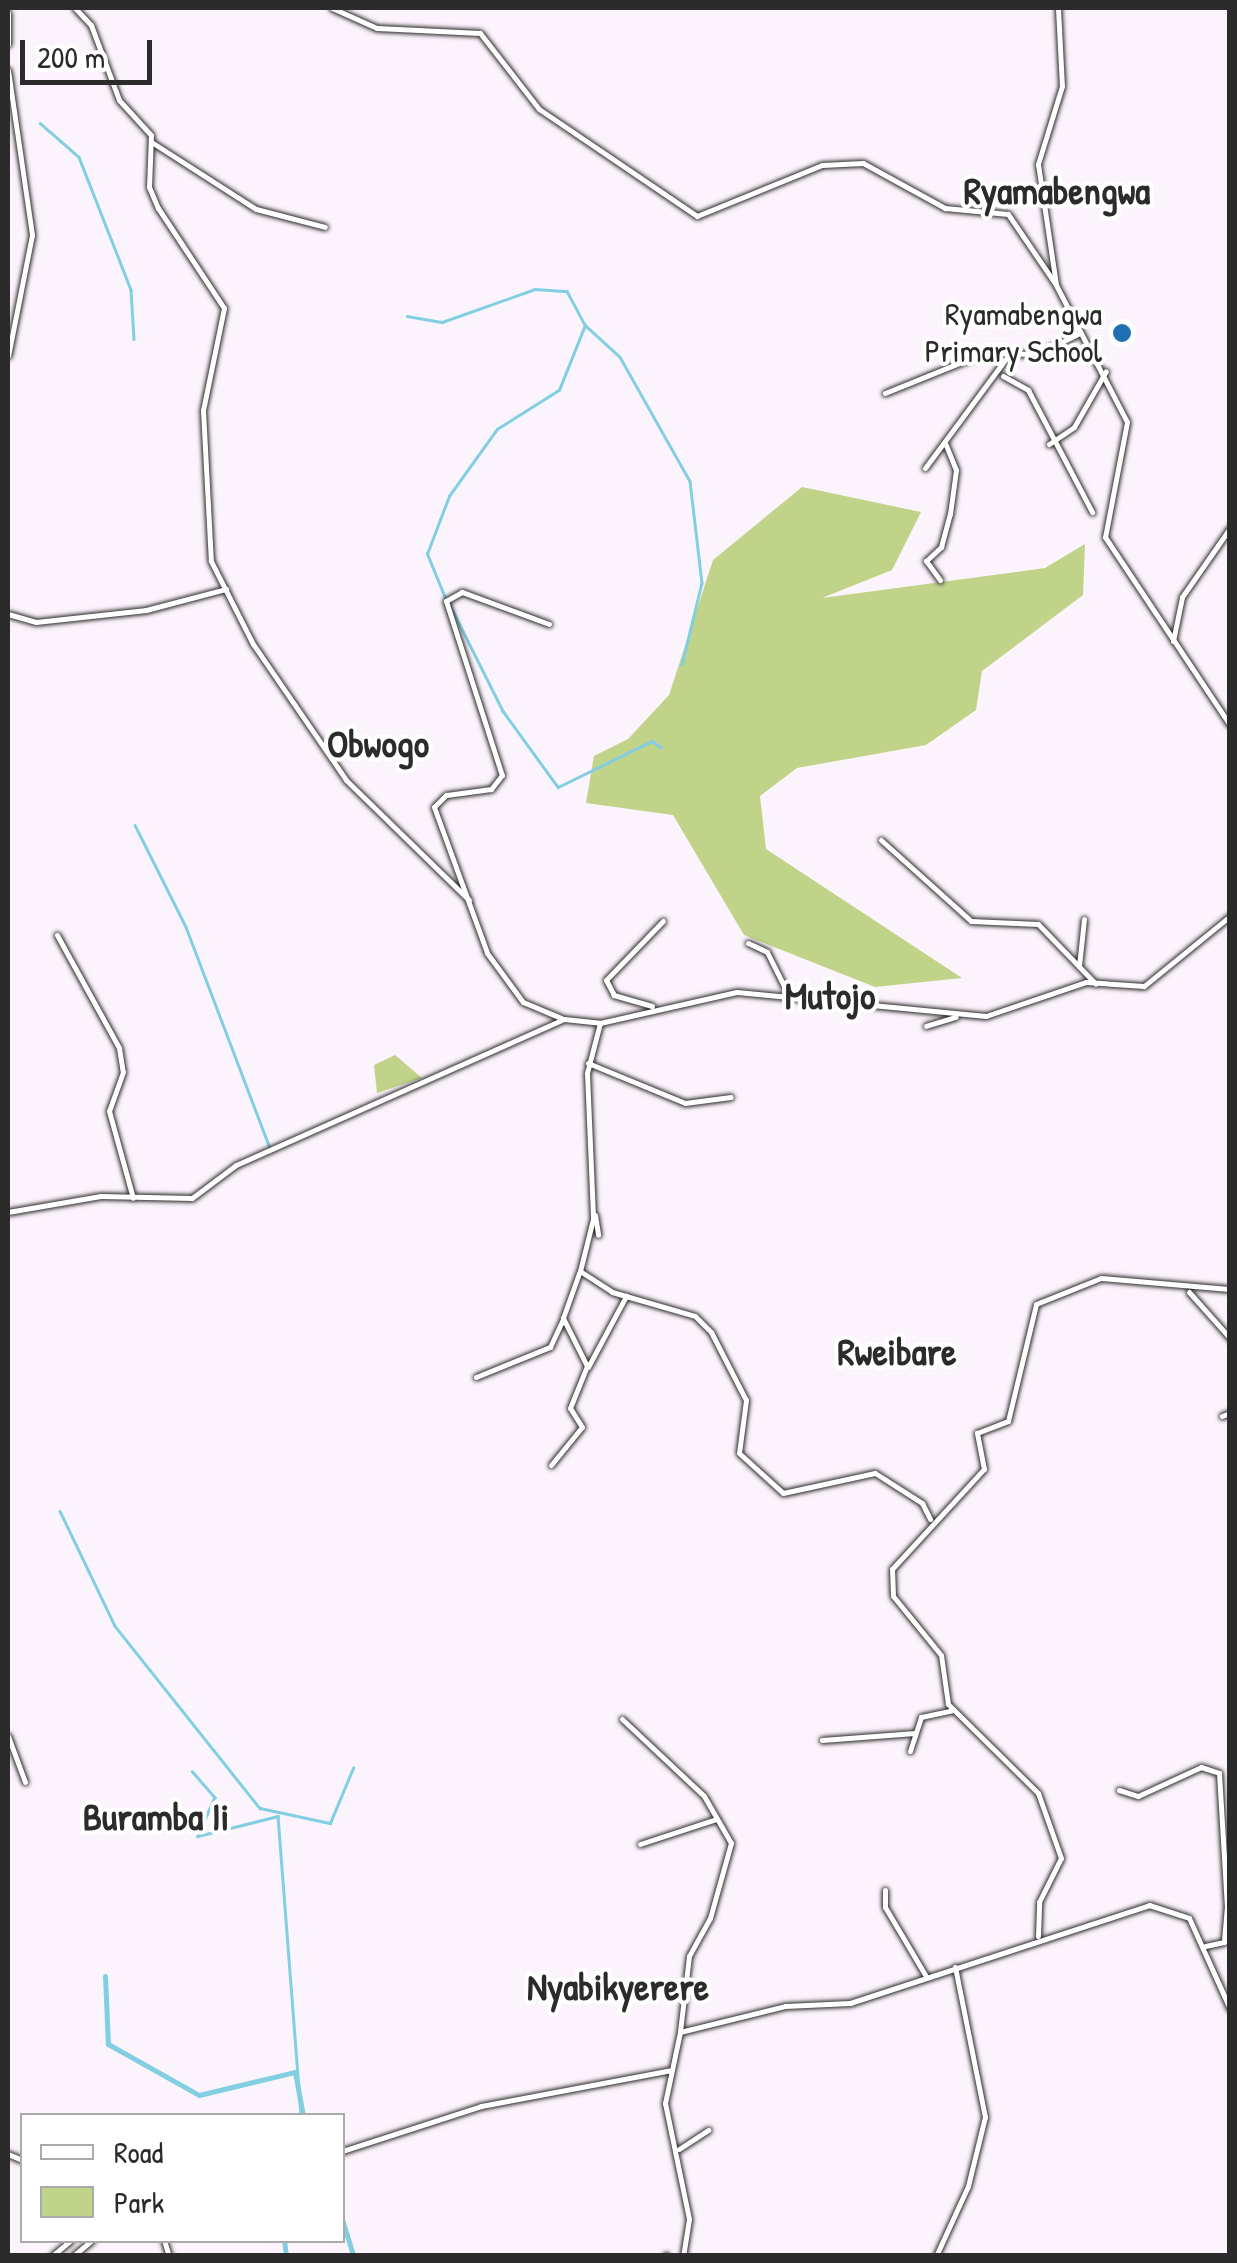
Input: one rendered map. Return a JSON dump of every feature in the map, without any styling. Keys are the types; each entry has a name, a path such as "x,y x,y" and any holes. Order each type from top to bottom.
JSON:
{"street":[{"path":"75,8 91,26 116,94 154,143 256,209 325,227"},
{"path":"332,8 377,28 480,34 539,108 696,216 822,165 863,163 944,208 1008,214 1056,285 1078,334 1106,371 1129,444 1106,537 1230,725"},
{"path":"1056,285 1038,158 1062,86 1058,8"},
{"path":"8,13 8,44"},
{"path":"8,70 32,235 8,356"},
{"path":"154,143 154,198 224,308 202,448 209,551 226,589 346,780 469,900"},
{"path":"886,393 984,353 1038,354 1078,334"},
{"path":"925,468 1010,353"},
{"path":"1048,444 1074,427 1106,371"},
{"path":"1002,376 1028,390 1048,444 1074,471 1092,512"},
{"path":"940,580 926,561 941,547 950,514 956,470 946,443"},
{"path":"1173,644 1182,597 1230,528"},
{"path":"8,614 36,622 146,610 226,589"},
{"path":"549,624 462,592 445,603 502,769 491,789 446,795 434,807 469,900 512,990 564,1020 600,1023 654,1006 737,992 958,1015"},
{"path":"881,840 971,922 1038,924 1098,986"},
{"path":"926,1026 958,1015 1098,986 1144,986 1230,916"},
{"path":"1079,966 1084,919"},
{"path":"654,1006 614,995 606,980 663,921"},
{"path":"56,935 119,1048 123,1072 110,1110 133,1198"},
{"path":"748,944 767,952 789,996"},
{"path":"8,1212 133,1198 192,1198 236,1165 564,1020"},
{"path":"598,1235 593,1215 588,1063 600,1023"},
{"path":"588,1063 685,1103 731,1096"},
{"path":"476,1377 550,1348 580,1272 593,1215"},
{"path":"580,1272 626,1296 695,1316 711,1332 746,1400 739,1453 782,1493 875,1473 922,1502 930,1522"},
{"path":"1038,1936 1040,1902 1061,1858 1038,1794 953,1710 940,1686 940,1656 890,1580 930,1522 984,1469 980,1430 1008,1422 1036,1304 1101,1278 1187,1290 1230,1289"},
{"path":"1187,1290 1230,1338"},
{"path":"551,1465 581,1432 570,1408 626,1296"},
{"path":"564,1318 586,1370"},
{"path":"910,1750 921,1717 953,1710"},
{"path":"622,1719 716,1820 731,1846 688,1956 680,2032 665,2104 679,2149 689,2218 683,2256"},
{"path":"822,1740 915,1732"},
{"path":"8,1736 26,1782"},
{"path":"1120,1790 1138,1796 1202,1767 1218,1773 1227,1906 1224,1942 1205,1946"},
{"path":"640,1844 716,1820"},
{"path":"885,1890 884,1907 926,1978"},
{"path":"680,2032 785,2006 850,2003 1038,1936 1164,1904 1182,1911 1205,1946 1230,2009"},
{"path":"936,2256 968,2186 985,2117 955,1966"},
{"path":"345,2151 481,2106 670,2070"},
{"path":"679,2149 708,2130"}],"green space":[{"path":"802,487 921,512 892,570 822,598 1045,568 1085,544 1083,595 982,671 976,710 926,745 797,768 760,796 766,849 962,978 875,987 744,935 673,815 586,803 594,756 628,739 669,695 713,560"},
{"path":"395,1055 422,1078 377,1093 374,1065"}],"waterway":[{"path":"40,123 79,157 131,290 134,339"},
{"path":"407,316 442,322 535,289 567,291 585,325 620,357 690,481 702,583 682,665"},
{"path":"445,598 427,554 449,496 497,429 559,390 585,325"},
{"path":"450,605 503,711 558,787 652,741 661,747"},
{"path":"135,825 186,927 269,1146"},
{"path":"60,1511 115,1626 260,1808 330,1823 353,1768"},
{"path":"192,1771 215,1797 198,1836 278,1816 301,2113"},
{"path":"105,1976 108,2044 199,2095 295,2072 302,2113"},
{"path":"345,2229 353,2256"},
{"path":"284,2243 286,2256"}],"place":[{"name":"Ryamabengwa Primary School","path":"1122,333"}],"district":[{"name":"Ryamabengwa","path":"1057,191"},
{"name":"Obwogo","path":"378,744"},
{"name":"Mutojo","path":"830,996"},
{"name":"Rweibare","path":"897,1352"},
{"name":"Buramba Ii","path":"156,1817"},
{"name":"Nyabikyerere","path":"618,1987"}]}
